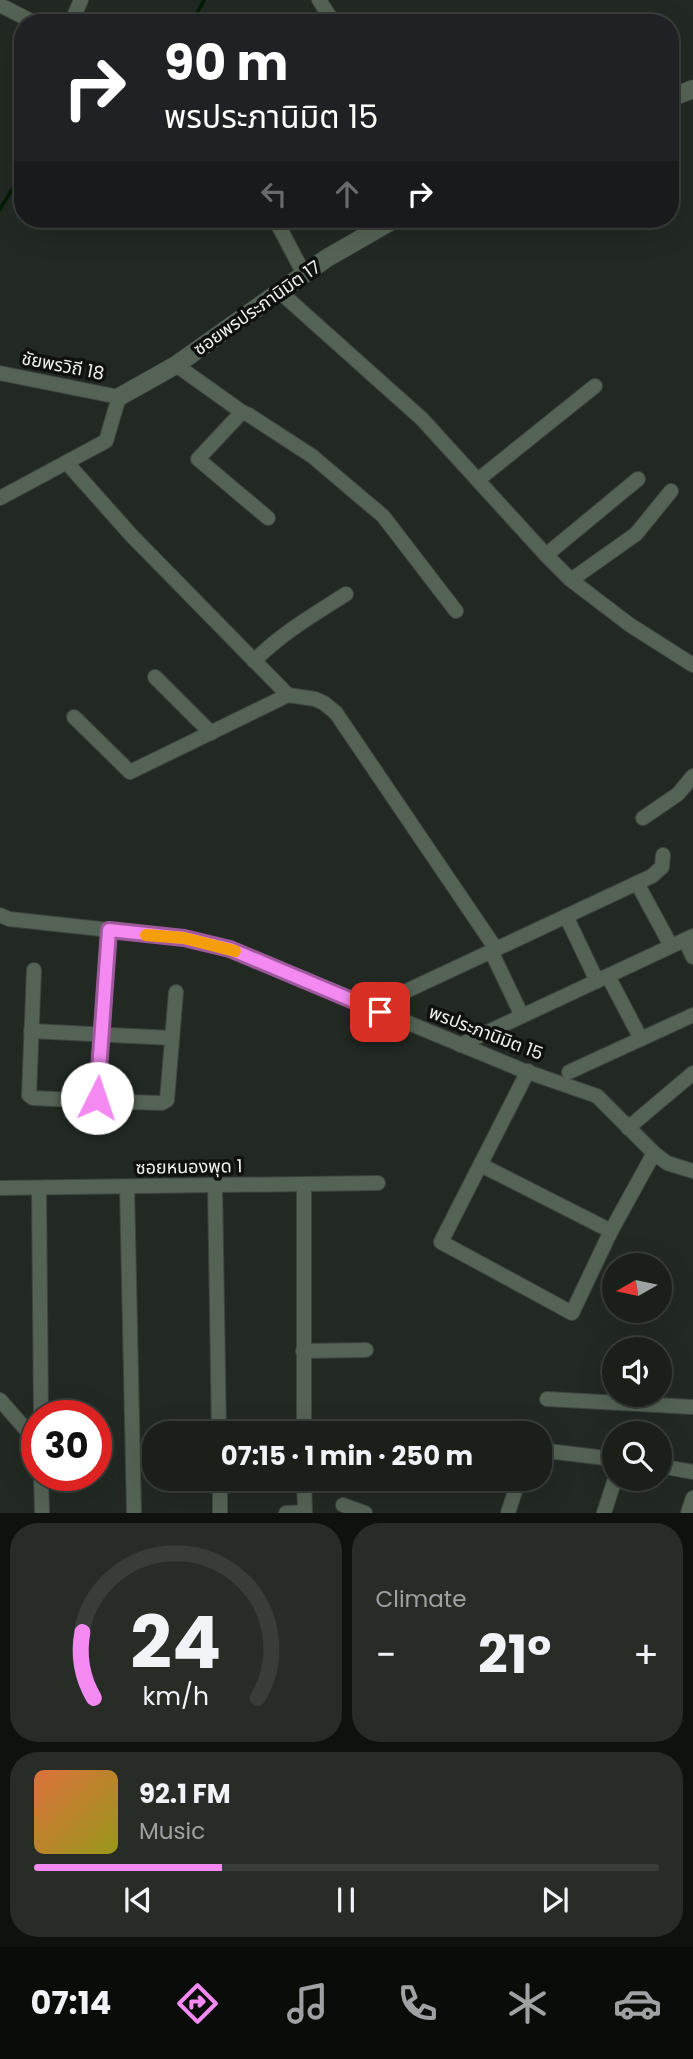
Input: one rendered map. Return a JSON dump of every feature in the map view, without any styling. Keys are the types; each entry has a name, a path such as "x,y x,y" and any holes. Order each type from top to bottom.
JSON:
{"street":[{"path":"0,5 18,14"},
{"path":"280,228 304,274"},
{"name":"ซอยพรประภานิมิต 17","path":"119,397 176,365 327,258 379,228"},
{"path":"280,292 422,419 545,555 571,580 630,625 693,665"},
{"path":"176,365 242,412 312,456 383,516 456,611"},
{"name":"ชัยพรวิถี 18","path":"0,373 119,397"},
{"path":"479,479 595,386"},
{"path":"0,498 106,441 119,397"},
{"path":"242,412 198,459 268,518"},
{"path":"67,463 132,536 288,695"},
{"path":"545,555 638,479"},
{"path":"571,580 636,534 671,491"},
{"path":"254,661 298,622 346,594"},
{"path":"155,677 211,733"},
{"path":"74,717 130,772 288,695 324,703 336,713 493,950 522,1016"},
{"path":"643,818 678,794 693,776"},
{"path":"370,1008 637,883 660,869 663,855"},
{"path":"637,883 671,946"},
{"name":"พรประภานิมิต 15","path":"0,915 9,919 184,938 230,949 522,1070 597,1096 654,1153 667,1163 687,1170"},
{"path":"566,916 641,1039"},
{"path":"94,1101 98,1096 109,930"},
{"path":"460,1045 689,938 693,957"},
{"path":"34,970 28,1090 31,1097 164,1103 167,1099 176,992"},
{"path":"569,1072 693,1015"},
{"path":"31,1031 172,1038"},
{"path":"528,1071 441,1242 572,1313 611,1231 654,1153"},
{"path":"628,1128 693,1073"},
{"path":"687,1170 693,1157"},
{"path":"481,1165 611,1231"},
{"name":"ซอยหนองพุด 1","path":"0,1188 378,1183"},
{"path":"304,1185 304,1421"},
{"path":"215,1186 219,1421"},
{"path":"127,1187 134,1513"},
{"path":"39,1188 41,1400"},
{"path":"303,1351 366,1350"},
{"path":"547,1399 693,1407"},
{"path":"0,1400 21,1424"},
{"path":"552,1452 602,1458"},
{"path":"672,1468 693,1472"},
{"path":"41,1491 42,1513"},
{"path":"220,1491 220,1513"},
{"path":"286,1513 305,1512 304,1491"},
{"path":"508,1513 516,1491"},
{"path":"604,1513 611,1491"},
{"path":"688,1513 693,1498"},
{"path":"344,1505 365,1513"}],"waterway":[{"path":"197,14 204,0"},
{"path":"0,209 14,186"}],"slow traffic":[{"path":"146,935 184,938 235,951"}],"route":[{"path":"97,1098 109,930 184,938 230,949 380,1012"}]}
